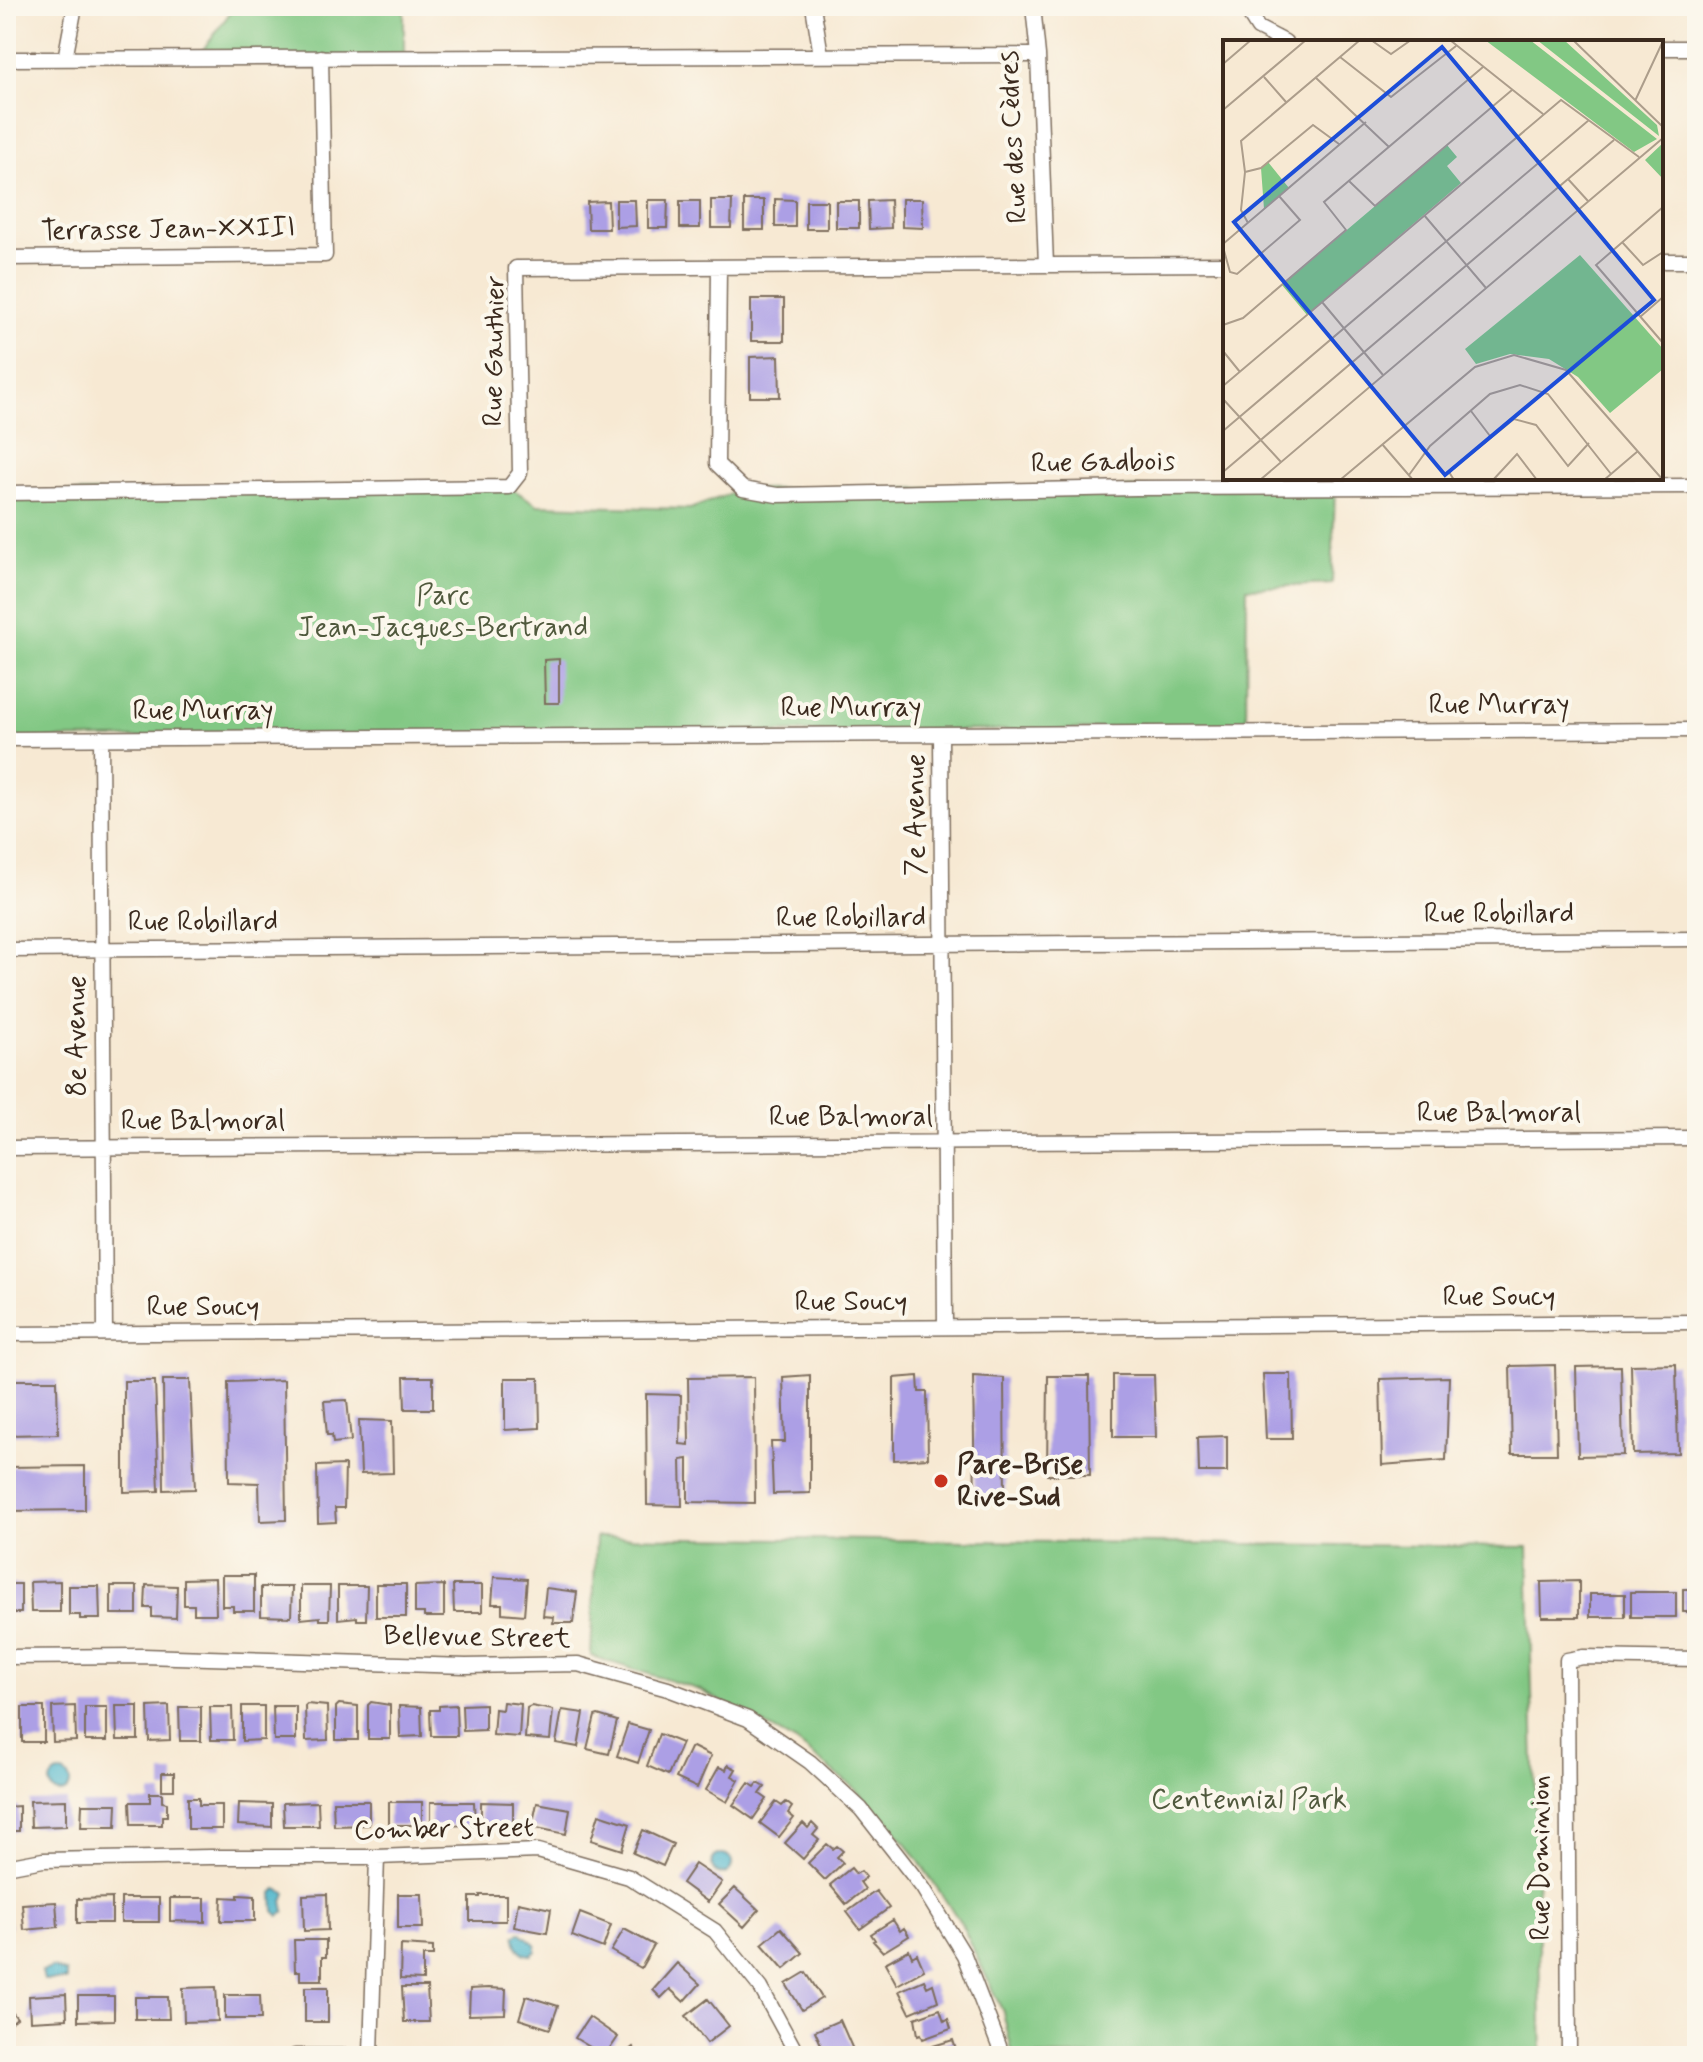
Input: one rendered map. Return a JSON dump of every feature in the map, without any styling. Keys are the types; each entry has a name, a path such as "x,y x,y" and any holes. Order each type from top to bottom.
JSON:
{"street":[{"path":"65,59 75,6"},
{"path":"813,6 821,55"},
{"name":"Rue des Cèdres","path":"1033,6 1038,55 1046,265"},
{"path":"1244,6 1258,28 1281,40"},
{"path":"1663,48 1697,48"},
{"path":"6,59 1038,55"},
{"name":"Terrasse Jean-XXIII","path":"6,258 325,255 321,57"},
{"path":"1663,261 1697,261"},
{"name":"Rue Gauthier","path":"6,493 509,487 520,473 516,268 1223,264"},
{"name":"Rue Gadbois","path":"719,267 717,464 743,489 777,495 1152,488 1697,486"},
{"name":"Rue Murray","path":"6,739 1697,730"},
{"name":"7e Avenue","path":"941,734 945,1327"},
{"name":"8e Avenue","path":"101,738 105,1333"},
{"name":"Rue Robillard","path":"6,950 1697,939"},
{"name":"Rue Balmoral","path":"6,1148 1697,1138"},
{"name":"Rue Soucy","path":"6,1334 1697,1322"},
{"name":"Bellevue Street","path":"6,1657 143,1656 466,1666 578,1664 668,1689 748,1719 810,1762 861,1809 923,1888 964,1955 999,2046 1000,2056"},
{"name":"Rue Dominion","path":"1569,2056 1567,1660 1583,1657 1697,1659"},
{"name":"Comber Street","path":"6,1867 43,1860 377,1857 538,1851 629,1877 715,1931 761,1988 798,2056"},
{"path":"371,2054 377,1857"},
{"path":"295,2056 432,2056"}],"green space":[{"path":"235,6 404,6 404,57 197,58"},
{"name":"Parc Jean-Jacques-Bertrand","path":"509,487 538,505 690,509 743,489 1335,487 1332,584 1247,588 1246,728 6,739 6,493"},
{"name":"Centennial Park","path":"596,1537 1528,1547 1542,2056 1013,2056 1003,2012 961,1923 907,1844 858,1791 796,1742 700,1690 591,1656"}],"water":[{"path":"60,1773 67,1776 70,1783 67,1790 60,1793 53,1790 50,1783 53,1776"},
{"path":"722,1854 729,1857 732,1864 729,1871 722,1874 715,1871 712,1864 715,1857"},
{"path":"277,1889 286,1893 283,1901 285,1911 279,1916 274,1911 273,1893"},
{"path":"520,1932 536,1945 532,1955 522,1952 517,1946 515,1936"},
{"path":"53,1968 66,1973 66,1980 44,1980 42,1971"}],"building":[{"path":"775,199 795,200 795,227 775,227"},
{"path":"902,199 922,199 923,228 902,227"},
{"path":"616,200 635,200 636,226 616,227"},
{"path":"648,200 668,200 667,228 648,228"},
{"path":"711,200 732,200 731,228 711,228"},
{"path":"744,200 764,200 764,230 744,230"},
{"path":"890,200 891,228 869,229 868,201"},
{"path":"608,201 609,229 588,229 587,202"},
{"path":"680,201 700,201 700,228 680,228"},
{"path":"806,201 827,201 827,229 806,229"},
{"path":"836,201 859,201 859,228 836,228"},
{"path":"751,299 784,299 784,341 751,341"},
{"path":"779,356 780,397 750,397 750,357"},
{"path":"559,659 559,703 545,703 544,660"},
{"path":"1697,1361 1697,1399 1694,1399 1694,1362"},
{"path":"1676,1364 1678,1453 1633,1454 1631,1365"},
{"path":"1555,1365 1557,1454 1512,1454 1510,1366"},
{"path":"1621,1366 1623,1455 1578,1456 1576,1367"},
{"path":"1263,1374 1291,1374 1292,1439 1266,1439"},
{"path":"810,1375 810,1493 773,1494 771,1442 785,1442 783,1377"},
{"path":"1113,1375 1154,1375 1156,1437 1113,1437"},
{"path":"918,1376 919,1392 927,1392 928,1458 894,1460 894,1378"},
{"path":"973,1376 1004,1378 1005,1502 975,1503"},
{"path":"1048,1376 1089,1376 1090,1475 1047,1475"},
{"path":"404,1377 433,1377 433,1409 405,1409"},
{"path":"754,1377 755,1503 688,1502 688,1459 681,1460 682,1506 647,1505 646,1394 681,1395 680,1444 689,1445 688,1378"},
{"path":"1449,1377 1446,1460 1382,1465 1380,1379"},
{"path":"505,1378 539,1378 540,1428 505,1430"},
{"path":"6,1380 57,1380 58,1434 6,1435"},
{"path":"163,1380 190,1380 195,1489 164,1490"},
{"path":"284,1380 286,1520 260,1521 259,1483 229,1482 228,1382"},
{"path":"124,1381 155,1381 159,1491 124,1492"},
{"path":"347,1400 351,1441 333,1443 332,1435 327,1435 324,1401"},
{"path":"359,1420 392,1421 393,1473 361,1474"},
{"path":"1227,1436 1227,1472 1199,1472 1198,1437"},
{"path":"345,1465 344,1508 335,1508 336,1522 318,1523 317,1466"},
{"path":"85,1466 85,1510 6,1511 6,1467"},
{"path":"222,1575 254,1575 254,1611 233,1611 233,1606 222,1606"},
{"path":"494,1577 527,1579 524,1615 502,1613 502,1604 492,1604"},
{"path":"215,1578 216,1614 194,1614 194,1605 184,1605 184,1579"},
{"path":"60,1581 60,1612 31,1612 30,1582"},
{"path":"1579,1581 1579,1617 1542,1617 1541,1582"},
{"path":"6,1584 21,1584 21,1613 6,1613"},
{"path":"376,1584 406,1584 406,1617 376,1617"},
{"path":"146,1585 177,1586 176,1618 152,1617 152,1608 145,1608"},
{"path":"444,1585 444,1617 424,1617 424,1613 415,1613 415,1586"},
{"path":"453,1585 482,1585 482,1612 454,1612"},
{"path":"69,1586 99,1586 100,1619 80,1619 80,1615 69,1615"},
{"path":"111,1586 137,1586 137,1614 111,1614"},
{"path":"301,1586 330,1586 329,1620 320,1620 320,1617 301,1619"},
{"path":"338,1586 367,1586 366,1620 357,1620 357,1617 338,1619"},
{"path":"261,1587 292,1587 291,1617 261,1616"},
{"path":"546,1588 577,1592 573,1623 553,1623 554,1617 543,1616"},
{"path":"1683,1589 1697,1589 1697,1612 1683,1612"},
{"path":"1631,1592 1676,1592 1676,1617 1631,1617"},
{"path":"1590,1594 1625,1594 1625,1617 1590,1617"},
{"path":"371,1702 390,1705 390,1739 368,1739 368,1705"},
{"path":"503,1702 521,1704 519,1737 493,1735 495,1709 502,1710"},
{"path":"307,1704 327,1706 328,1740 306,1741"},
{"path":"339,1704 358,1706 358,1740 336,1740 336,1707"},
{"path":"485,1704 485,1730 463,1731 462,1705"},
{"path":"456,1705 457,1736 431,1736 430,1710"},
{"path":"75,1706 76,1741 53,1742 52,1707"},
{"path":"116,1706 138,1706 138,1740 117,1740"},
{"path":"169,1706 170,1740 149,1741 148,1707"},
{"path":"242,1706 264,1706 264,1740 242,1741"},
{"path":"273,1706 296,1706 296,1740 274,1740"},
{"path":"399,1706 421,1707 422,1736 400,1737"},
{"path":"6,1707 12,1707 13,1741 6,1742"},
{"path":"22,1707 44,1707 44,1742 22,1742"},
{"path":"85,1707 107,1707 107,1741 85,1741"},
{"path":"179,1707 201,1707 201,1741 180,1741"},
{"path":"210,1707 232,1707 233,1740 211,1740"},
{"path":"527,1708 553,1710 550,1740 525,1738"},
{"path":"562,1710 584,1713 578,1747 556,1743"},
{"path":"595,1716 617,1721 609,1754 587,1749"},
{"path":"628,1724 649,1730 638,1763 617,1756"},
{"path":"659,1734 682,1743 668,1775 647,1766"},
{"path":"693,1747 711,1756 697,1788 676,1778"},
{"path":"728,1765 736,1769 732,1776 739,1780 727,1802 706,1790 719,1767 726,1770"},
{"path":"162,1773 174,1773 174,1790 162,1790"},
{"path":"749,1783 755,1787 758,1783 765,1787 760,1794 767,1799 753,1819 733,1805"},
{"path":"150,1793 162,1793 162,1802 167,1803 167,1816 162,1816 162,1825 131,1825 130,1802 150,1802"},
{"path":"188,1798 199,1798 199,1805 222,1805 222,1829 188,1829"},
{"path":"66,1800 66,1826 31,1827 30,1801"},
{"path":"333,1801 369,1801 369,1825 334,1826"},
{"path":"318,1802 319,1826 284,1826 283,1803"},
{"path":"389,1802 422,1802 422,1825 389,1825"},
{"path":"431,1802 474,1802 475,1825 431,1826"},
{"path":"481,1802 513,1803 513,1825 481,1824"},
{"path":"776,1802 782,1806 786,1802 792,1807 788,1813 794,1818 779,1837 760,1823"},
{"path":"239,1803 272,1804 272,1827 238,1825"},
{"path":"537,1803 570,1809 566,1834 532,1827"},
{"path":"82,1804 117,1804 116,1827 81,1827"},
{"path":"19,1806 19,1831 6,1831 6,1807"},
{"path":"599,1814 630,1824 622,1850 591,1840"},
{"path":"803,1823 808,1828 812,1823 818,1829 813,1835 819,1840 803,1859 785,1843"},
{"path":"643,1830 673,1844 663,1866 633,1853"},
{"path":"827,1844 843,1851 837,1857 843,1863 825,1880 808,1863"},
{"path":"695,1864 722,1882 708,1902 682,1883"},
{"path":"851,1868 856,1874 861,1871 866,1877 860,1882 865,1889 846,1904 830,1885"},
{"path":"735,1888 759,1910 744,1927 719,1904"},
{"path":"876,1891 889,1908 860,1929 847,1912"},
{"path":"327,1894 328,1930 304,1931 303,1895"},
{"path":"398,1894 422,1894 423,1928 398,1928"},
{"path":"238,1895 255,1896 255,1921 221,1921 222,1897 238,1898"},
{"path":"506,1895 506,1921 470,1921 470,1897"},
{"path":"112,1898 112,1923 77,1923 77,1899"},
{"path":"121,1898 159,1898 159,1922 121,1922"},
{"path":"170,1898 205,1898 205,1922 170,1921"},
{"path":"56,1902 58,1927 24,1930 22,1904"},
{"path":"518,1902 551,1909 547,1933 514,1927"},
{"path":"6,1910 11,1928 6,1929"},
{"path":"580,1913 611,1925 603,1948 572,1936"},
{"path":"893,1920 900,1931 904,1928 909,1936 883,1952 871,1934"},
{"path":"781,1928 803,1953 784,1969 762,1944"},
{"path":"624,1929 654,1945 641,1968 611,1951"},
{"path":"294,1940 326,1940 322,1980 300,1980 300,1971 295,1971"},
{"path":"401,1945 433,1947 433,1956 423,1956 423,1980 400,1979"},
{"path":"909,1950 912,1957 917,1954 924,1970 897,1985 885,1963"},
{"path":"677,1963 700,1984 684,2002 670,1989 661,1998 653,1990"},
{"path":"806,1972 822,1998 802,2010 786,1984"},
{"path":"924,1980 927,1987 933,1984 938,2001 910,2013 899,1991"},
{"path":"216,1987 218,2021 184,2022 183,1988"},
{"path":"305,1987 328,1987 328,2022 305,2022"},
{"path":"402,1987 427,1987 429,2022 404,2022"},
{"path":"470,1989 506,1989 505,2014 469,2015"},
{"path":"66,1994 67,2019 30,2021 29,1996"},
{"path":"225,1995 260,1995 261,2019 225,2019"},
{"path":"78,1996 114,1996 114,2020 78,2021"},
{"path":"526,1996 558,2006 550,2029 519,2019"},
{"path":"135,1997 168,1997 169,2019 135,2019"},
{"path":"708,1999 729,2026 707,2043 686,2016"},
{"path":"6,2005 17,2018 6,2027"},
{"path":"940,2009 951,2029 923,2039 921,2034 918,2035 915,2018"},
{"path":"589,2017 618,2037 605,2056 575,2038"},
{"path":"840,2020 854,2052 830,2056 826,2048 823,2049 815,2031"},
{"path":"953,2040 958,2056 922,2056 920,2050"},
{"path":"633,2047 641,2056 622,2056"},
{"path":"749,2048 752,2056 733,2056"}],"place":[{"name":"Pare-Brise Rive-Sud","path":"941,1481"}]}
